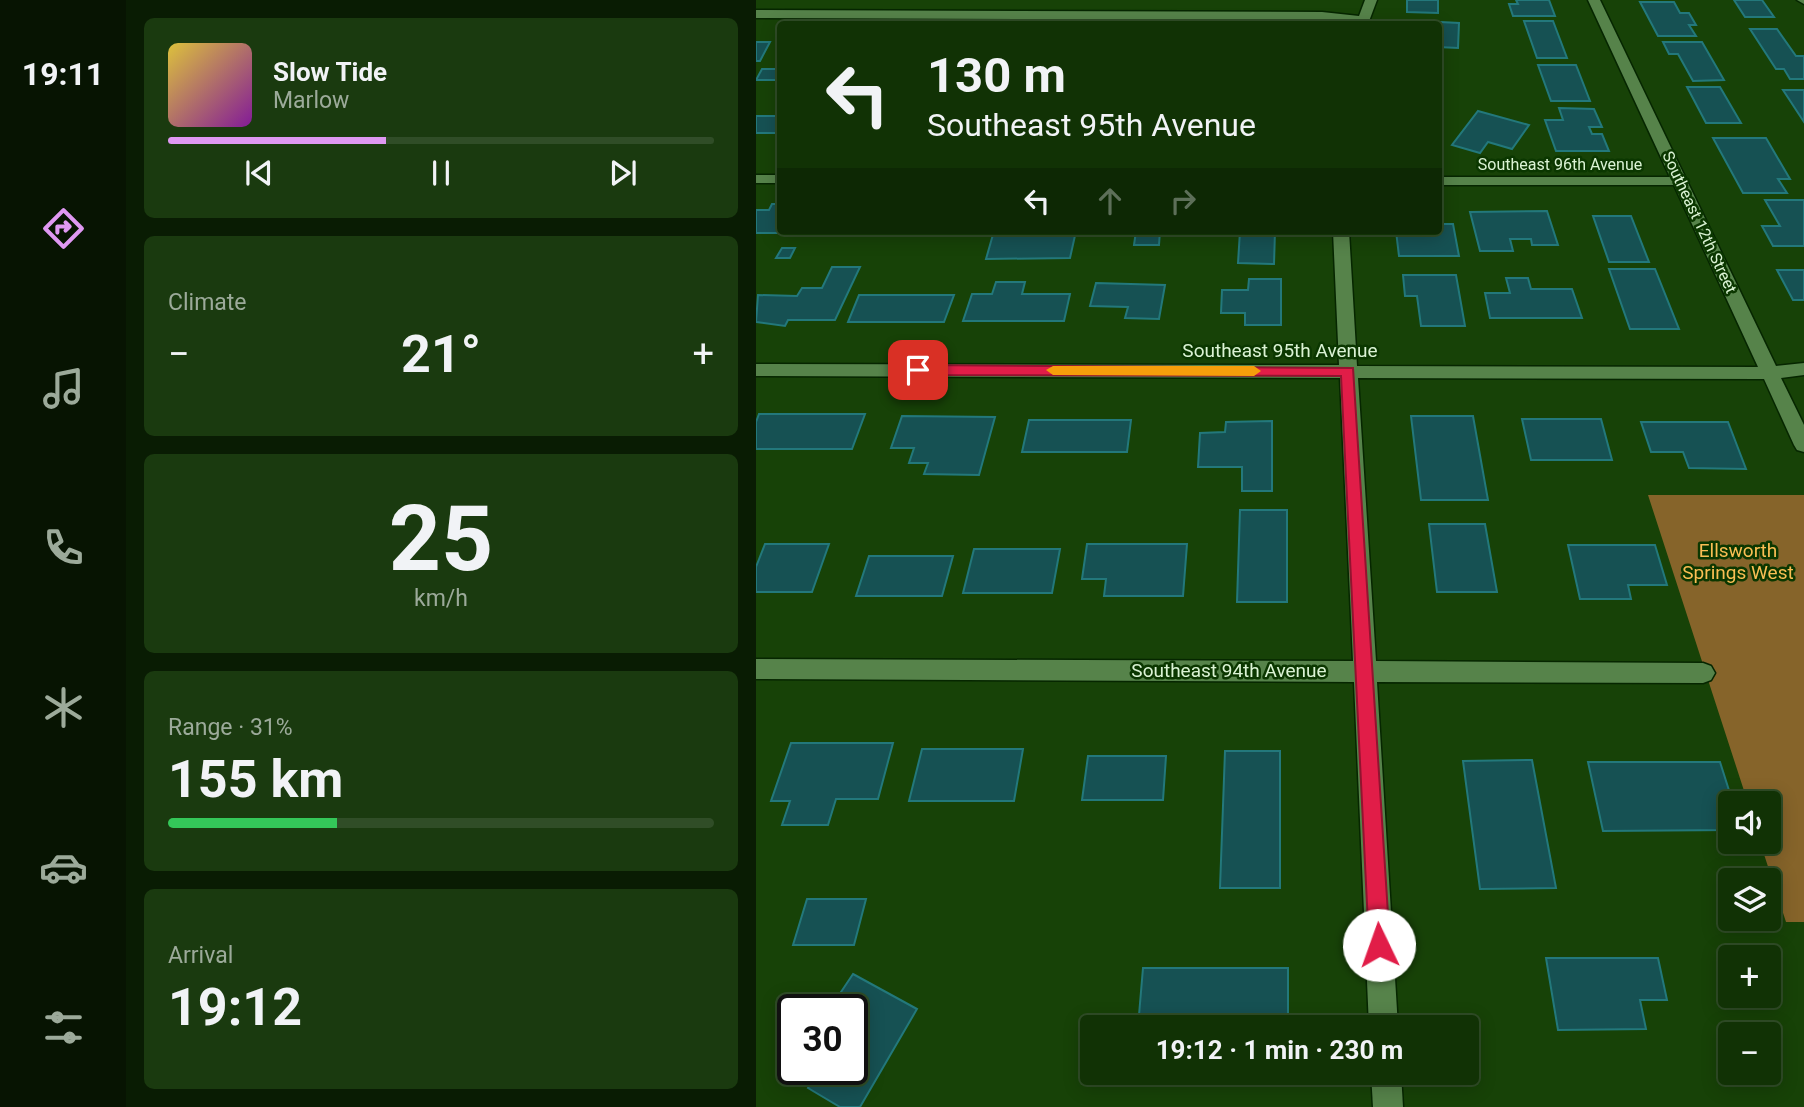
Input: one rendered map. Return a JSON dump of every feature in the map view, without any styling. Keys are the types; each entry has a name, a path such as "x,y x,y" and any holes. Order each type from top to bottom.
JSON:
{"street":[{"path":"1363,21 1371,0"},
{"name":"Southeast 12th Street","path":"1594,0 1804,445"},
{"path":"756,14 1322,16 1356,21"},
{"path":"756,179 777,179"},
{"name":"Southeast 96th Avenue","path":"1442,181 1681,181"},
{"path":"1341,235 1383,1015"},
{"name":"Southeast 95th Avenue","path":"756,370 1771,373 1804,369"},
{"name":"Southeast 94th Avenue","path":"756,669 1703,673"},
{"path":"1387,1085 1388,1107"}],"green space":[{"name":"Ellsworth Springs West","path":"1648,495 1804,495 1804,922 1786,922 1781,907 1781,868 1768,868 1764,854 1781,854 1781,791 1744,791"}],"building":[{"path":"1407,0 1438,0 1438,13 1407,12"},
{"path":"1516,0 1549,0 1555,16 1513,16 1509,4 1518,4"},
{"path":"1734,0 1762,0 1774,17 1745,17"},
{"path":"1640,2 1674,2 1680,13 1689,13 1696,25 1689,25 1696,36 1658,36"},
{"path":"1524,21 1553,21 1567,58 1537,58"},
{"path":"1442,22 1459,23 1458,48 1442,47"},
{"path":"1750,29 1777,29 1796,56 1804,56 1804,79 1790,79 1784,69 1776,69"},
{"path":"756,42 770,42 760,61 756,61"},
{"path":"1663,42 1702,42 1724,80 1693,81 1678,54 1669,54"},
{"path":"1538,65 1576,65 1590,101 1551,101"},
{"path":"762,69 777,69 777,80 756,80"},
{"path":"1687,87 1720,87 1741,123 1706,123"},
{"path":"1783,90 1804,90 1804,122"},
{"path":"1559,108 1594,109 1602,127 1589,127 1592,134 1602,134 1609,151 1556,151 1545,120 1563,120"},
{"path":"1478,111 1529,125 1512,149 1488,142 1480,153 1452,145"},
{"path":"756,116 777,116 777,133 756,133"},
{"path":"1713,138 1766,138 1790,179 1778,179 1787,193 1743,193"},
{"path":"1765,200 1804,200 1804,246 1773,246 1762,226 1780,226"},
{"path":"772,204 777,204 777,233 756,233 756,210 769,210"},
{"path":"1547,211 1558,245 1532,245 1531,239 1510,239 1513,251 1480,251 1470,212"},
{"path":"1593,216 1631,216 1649,262 1609,262"},
{"path":"1442,224 1453,224 1459,256 1399,256 1396,235 1442,235"},
{"path":"993,235 1075,235 1070,258 986,259"},
{"path":"1135,235 1160,235 1159,245 1134,245"},
{"path":"1240,235 1275,235 1274,264 1238,263"},
{"path":"782,248 795,248 790,258 776,258"},
{"path":"832,267 860,267 835,320 788,320 785,326 756,322 758,295 797,296 802,288 822,288"},
{"path":"1609,269 1655,269 1679,329 1630,329"},
{"path":"1777,270 1804,270 1804,300 1793,300"},
{"path":"1403,275 1456,275 1465,326 1421,326 1417,296 1405,296"},
{"path":"1506,278 1528,278 1531,289 1572,289 1582,318 1490,318 1485,293 1510,293"},
{"path":"1249,279 1281,279 1281,325 1245,325 1245,313 1221,313 1222,290 1248,290"},
{"path":"996,282 1025,282 1022,294 1070,294 1064,321 963,321 972,294 992,294"},
{"path":"1096,283 1165,285 1159,319 1125,318 1128,307 1090,306"},
{"path":"859,295 954,295 944,322 848,322"},
{"path":"759,414 865,414 852,449 756,449 756,422"},
{"path":"902,416 995,417 979,475 924,474 928,463 909,463 914,448 891,448"},
{"path":"1411,416 1473,416 1488,500 1421,500"},
{"path":"1522,419 1601,419 1612,460 1531,460"},
{"path":"1029,420 1131,420 1127,452 1022,452"},
{"path":"1272,421 1272,491 1242,491 1242,467 1198,467 1200,433 1225,432 1226,422"},
{"path":"1641,422 1728,422 1746,469 1689,468 1683,452 1651,452"},
{"path":"1240,510 1287,510 1287,602 1237,602"},
{"path":"1429,524 1485,524 1497,592 1437,592"},
{"path":"765,544 829,544 812,592 756,592 756,567"},
{"path":"1087,544 1187,544 1183,596 1104,596 1106,579 1082,579"},
{"path":"1568,545 1655,545 1667,585 1628,585 1631,599 1580,599"},
{"path":"974,549 1060,549 1052,593 963,593"},
{"path":"869,556 953,556 942,596 856,596"},
{"path":"791,743 893,743 878,799 836,799 828,825 782,825 790,801 771,801"},
{"path":"922,749 1023,749 1014,801 909,801"},
{"path":"1225,751 1280,751 1280,888 1220,888"},
{"path":"1088,756 1166,756 1163,800 1082,800"},
{"path":"1532,760 1556,888 1480,889 1463,761"},
{"path":"1588,762 1720,762 1729,791 1718,791 1718,830 1603,831"},
{"path":"807,899 866,899 854,945 793,945"},
{"path":"1546,958 1658,958 1667,1000 1640,1000 1646,1029 1558,1030"},
{"path":"1143,968 1288,968 1288,1015 1139,1015"},
{"path":"853,974 917,1009 860,1107 840,1107 808,1088 810,1085 868,1085 868,994 840,994"}],"slow traffic":[{"path":"1053,370 1254,371"}],"route":[{"path":"918,370 1348,371 1379,945"}]}
